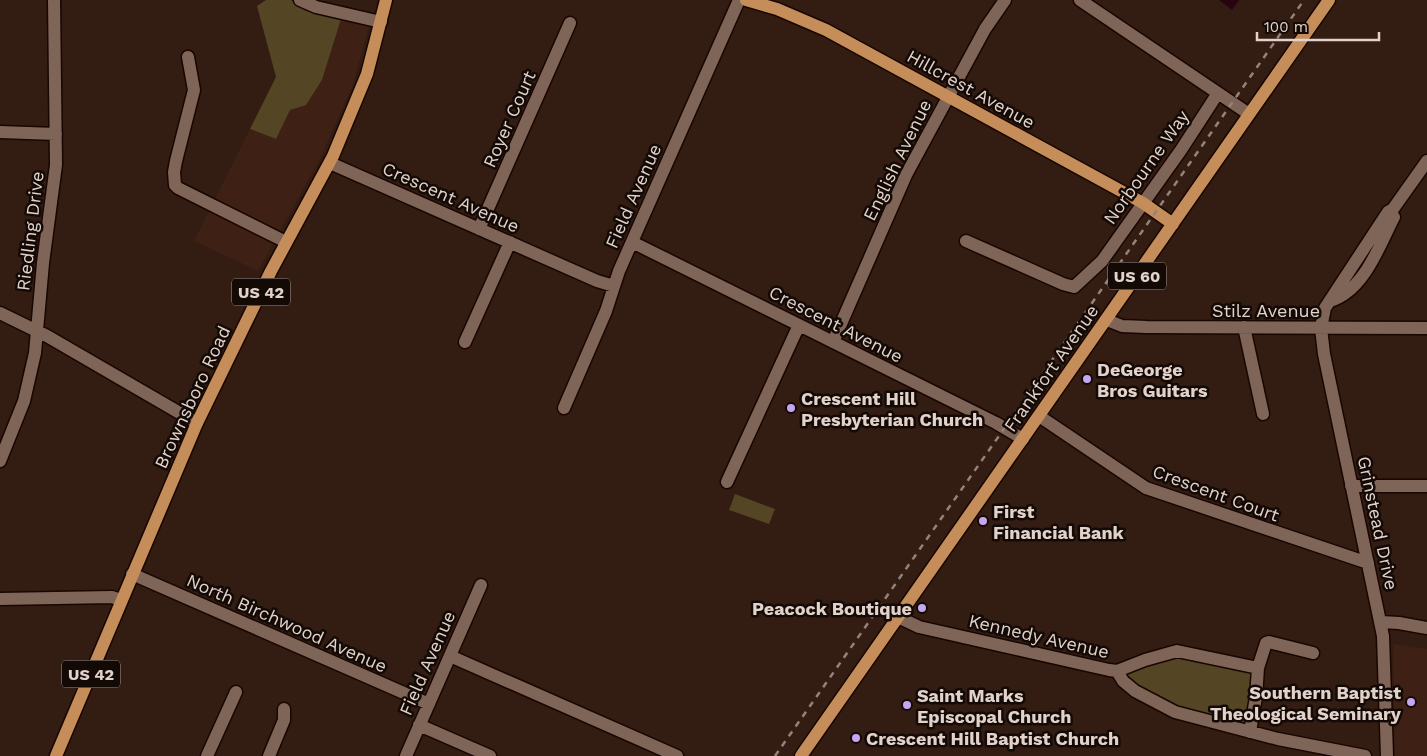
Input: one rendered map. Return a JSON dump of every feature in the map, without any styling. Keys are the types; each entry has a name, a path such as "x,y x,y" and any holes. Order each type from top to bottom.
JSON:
{"main road":[{"name":"Brownsboro Road","path":"56,756 197,423 286,242 330,163 367,74 386,0"},
{"name":"Hillcrest Avenue","path":"746,0 777,9 813,23 1144,204 1173,224"},
{"name":"Frankfort Avenue","path":"801,756 1329,0"}],"street":[{"name":"Riedling Drive","path":"0,462 28,386 35,353 39,302 56,165 53,63 54,0"},
{"path":"300,0 316,7 381,22"},
{"name":"Field Avenue","path":"564,408 606,312 614,286 632,242 739,0"},
{"name":"English Avenue","path":"832,342 906,175 985,29 1005,0"},
{"path":"1080,0 1249,114"},
{"name":"Royer Court","path":"479,229 570,23"},
{"path":"188,57 194,90 176,161 175,185 286,242"},
{"name":"Norbourne Way","path":"966,241 1072,288 1102,261 1144,204 1218,93"},
{"path":"0,132 56,134"},
{"name":"Grinstead Drive","path":"1387,756 1381,622 1324,354 1322,328 1325,308 1388,212 1393,209 1427,161"},
{"name":"Crescent Avenue","path":"330,163 597,281 614,286"},
{"path":"464,342 510,242"},
{"name":"Crescent Avenue","path":"632,242 996,423 1023,439"},
{"path":"15,320 28,313 39,302"},
{"path":"0,313 36,330 197,423"},
{"name":"Stilz Avenue","path":"1106,320 1127,326 1427,328"},
{"path":"728,482 799,325"},
{"path":"1244,327 1263,414"},
{"name":"Crescent Court","path":"1039,416 1146,488 1368,563"},
{"path":"1351,486 1427,486"},
{"name":"North Birchwood Avenue","path":"132,574 428,704"},
{"name":"Field Avenue","path":"406,756 481,585"},
{"path":"0,599 112,597 121,600"},
{"name":"Kennedy Avenue","path":"898,617 919,627 1117,671 1123,681 1135,691 1175,712 1250,732 1365,756"},
{"path":"1381,622 1399,622 1427,628"},
{"path":"1250,732 1256,697 1258,668 1266,643 1269,642 1313,653"},
{"path":"1117,671 1145,660 1177,652 1258,668"},
{"path":"450,656 678,756"},
{"path":"207,756 236,692"},
{"path":"269,756 284,720 284,709"},
{"path":"419,725 490,756"}],"shaded area":[{"path":"266,0 291,0 306,11 342,16 322,80 306,105 290,110 276,139 250,129 276,77 257,6"},
{"path":"1219,0 1239,0 1232,10"},
{"path":"342,16 370,23 353,84 321,157 258,271 194,241 250,129 276,139 290,109 306,104 322,80"},
{"path":"735,494 775,509 769,524 729,510"},
{"name":"Southern Baptist Theological Seminary","path":"1393,644 1427,649 1427,756 1395,756"},
{"path":"1183,652 1258,668 1250,732 1175,712 1119,674"}],"railway":[{"path":"775,756 1304,0"}],"place":[{"name":"DeGeorge Bros Guitars","path":"1087,379"},
{"name":"Crescent Hill Presbyterian Church","path":"791,408"},
{"name":"First Financial Bank","path":"983,521"},
{"name":"Peacock Boutique","path":"922,608"},
{"name":"Southern Baptist Theological Seminary","path":"1411,702"},
{"name":"Saint Marks Episcopal Church","path":"907,705"},
{"name":"Crescent Hill Baptist Church","path":"856,738"}]}
